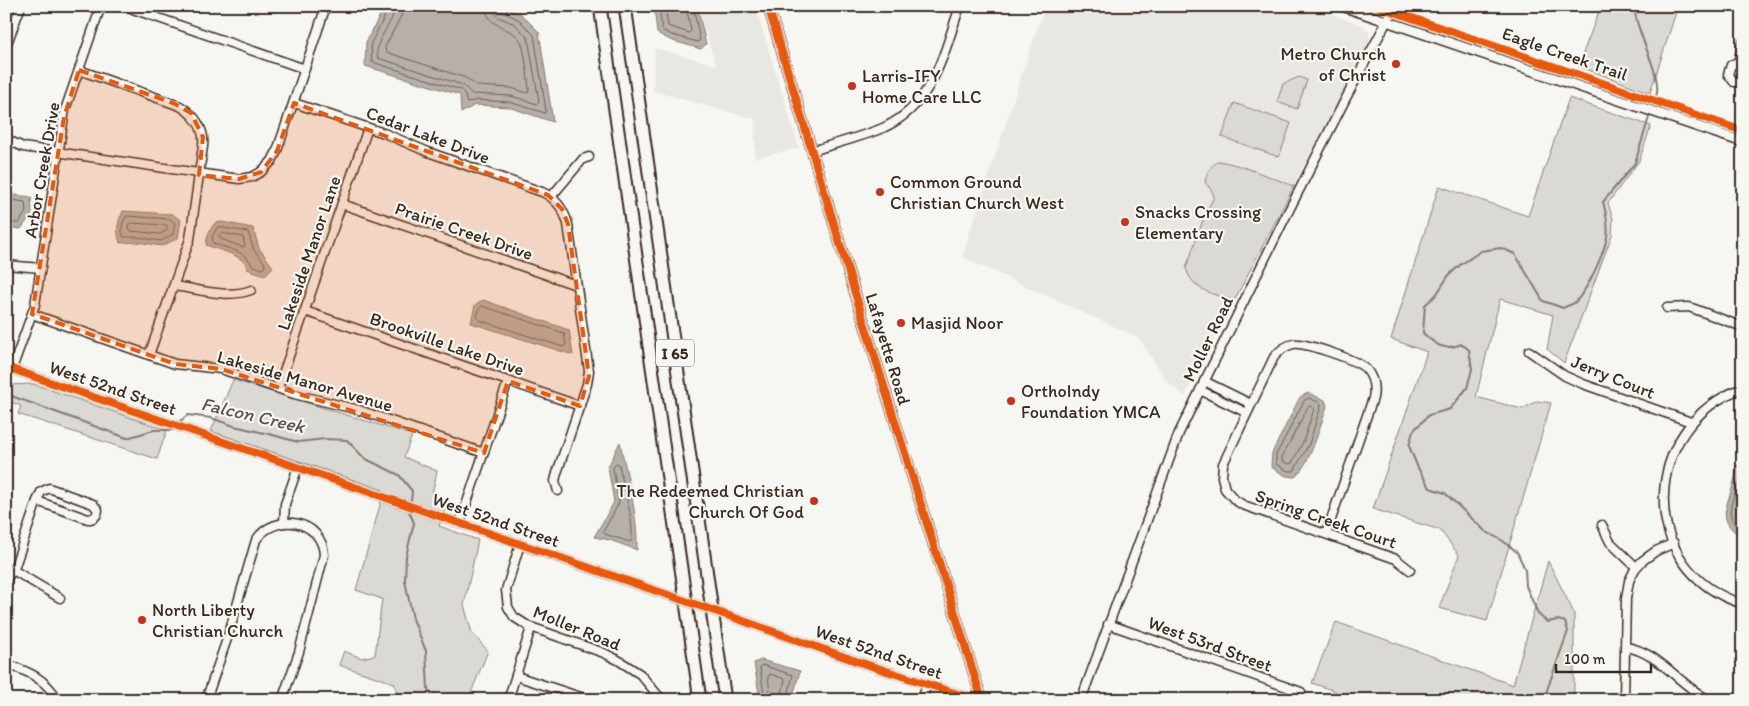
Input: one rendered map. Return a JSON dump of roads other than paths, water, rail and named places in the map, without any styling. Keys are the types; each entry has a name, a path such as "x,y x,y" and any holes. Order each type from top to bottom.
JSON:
{"highway":[{"name":"I 65","path":"600,6 700,700"},
{"name":"I 65","path":"625,6 725,700"}],"main road":[{"name":"Lafayette Road","path":"768,6 982,700"},
{"path":"1342,6 1743,142"}],"street":[{"path":"7,42 9,31 21,6"},
{"name":"Arbor Creek Drive","path":"9,368 32,314 65,110 101,6"},
{"path":"124,6 305,69"},
{"path":"6,140 20,147 58,153 239,180 252,177 261,172 272,161 277,151 326,6"},
{"path":"812,151 885,127 912,109 924,96 934,78 960,6"},
{"name":"Moller Road","path":"1081,700 1171,452 1204,381 1335,118 1395,6"},
{"path":"1743,42 1740,54 1743,71"},
{"path":"1740,61 1731,65 1728,74 1734,82 1743,82"},
{"path":"79,70 173,103 190,113 199,124 203,137 191,234 149,355"},
{"name":"Cedar Lake Drive","path":"294,102 542,192 551,197"},
{"name":"Lakeside Manor Lane","path":"278,388 368,128"},
{"path":"558,491 555,481 556,473 580,406 589,371 568,224 562,209 551,197 583,158 589,156"},
{"name":"Prairie Creek Drive","path":"342,204 576,285"},
{"path":"6,265 40,268"},
{"path":"174,286 228,294 251,290"},
{"path":"1667,308 1689,307 1743,327"},
{"name":"Brookville Lake Drive","path":"305,312 580,406"},
{"name":"Lakeside Manor Avenue","path":"32,314 175,364 221,369 294,394 359,410 484,453"},
{"path":"1200,390 1247,413 1274,357 1282,348 1299,344 1330,353 1363,366 1371,377 1374,392 1326,534"},
{"name":"Jerry Court","path":"1529,351 1565,376 1583,384 1691,422"},
{"name":"West 52nd Street","path":"9,368 856,661 976,700"},
{"path":"460,523 508,381"},
{"path":"1204,381 1251,404"},
{"path":"1743,388 1726,394 1691,422 1673,452 1666,471 1664,484 1665,516 1674,543 1684,563 1703,583 1720,595 1743,604"},
{"name":"Spring Creek Court","path":"1247,413 1223,464 1223,482 1225,489 1231,497 1242,505 1396,559 1410,570"},
{"path":"284,523 285,504 298,467"},
{"path":"6,580 13,570 40,492 48,488 93,504 97,507 97,513 93,518 88,519 37,501"},
{"path":"206,700 230,630 254,544 260,534 268,528 284,523 296,524 313,532 322,541 324,555 298,652 282,700"},
{"path":"1602,525 1610,542 1636,567"},
{"path":"1624,700 1626,595 1629,581 1636,567 1654,552 1674,543"},
{"name":"Moller Road","path":"520,544 507,584 506,598 508,607 514,617 531,628 618,660 640,674 662,700"},
{"path":"13,570 60,598"},
{"name":"West 53rd Street","path":"1108,624 1300,696"},
{"path":"508,700 531,628"},
{"path":"1626,647 1640,650 1650,656 1689,688 1709,700"},
{"path":"6,664 36,676 47,685 58,700"},
{"path":"516,676 590,700"},
{"path":"922,700 927,684"}],"water":[{"path":"385,6 498,6 521,14 539,32 553,122 509,107 475,105 461,113 460,95 365,66 366,42"},
{"path":"654,6 697,6 706,44 701,49 670,40 657,33"},
{"path":"6,194 31,197 32,214 21,229 6,227"},
{"path":"123,211 172,214 181,220 178,238 162,246 137,242 120,243 118,227"},
{"path":"222,222 253,228 259,248 273,267 265,275 247,269 245,262 234,255 206,245 209,233 215,223"},
{"path":"483,300 569,330 573,355 471,323 475,305"},
{"path":"1308,393 1325,400 1327,406 1306,463 1295,477 1286,476 1271,467 1272,453 1300,397"},
{"path":"620,442 634,509 637,550 610,540 594,537 614,502 608,467"},
{"path":"1737,465 1743,475 1743,538 1729,525 1725,512 1735,479"},
{"path":"761,660 800,671 792,700 760,700 754,663"}],"waterway":[{"path":"1634,6 1638,27 1657,83 1657,92 1652,107"},
{"path":"1546,700 1547,690 1568,631 1565,622 1558,620 1547,622 1538,614 1526,586 1525,569 1517,552 1503,541 1485,531 1445,493 1430,488 1418,468 1409,446 1413,431 1429,415 1450,409 1467,388 1472,369 1469,350 1462,344 1450,347 1441,346 1423,333 1425,305 1436,295 1449,275 1460,265 1481,251 1501,248 1515,254 1543,301 1563,308 1574,303 1589,282 1605,244 1608,233 1603,202 1635,163 1650,114"},
{"name":"Falcon Creek","path":"6,394 127,438 154,430 174,430"},
{"name":"Falcon Creek","path":"180,421 188,415 211,418 234,426 298,442 325,439 347,440 364,458 399,475 412,491 411,501"},
{"name":"Falcon Creek","path":"409,511 414,523 406,556 405,581 413,619 426,651 428,689 434,700"}],"place":[{"name":"Metro Church of Christ","path":"1396,64"},
{"name":"Larris-IFY Home Care LLC","path":"852,86"},
{"name":"Common Ground Christian Church West","path":"880,192"},
{"name":"Snacks Crossing Elementary","path":"1125,222"},
{"name":"Masjid Noor","path":"901,323"},
{"name":"OrthoIndy Foundation YMCA","path":"1011,401"},
{"name":"The Redeemed Christian Church Of God","path":"814,501"},
{"name":"North Liberty Christian Church","path":"142,620"}]}
